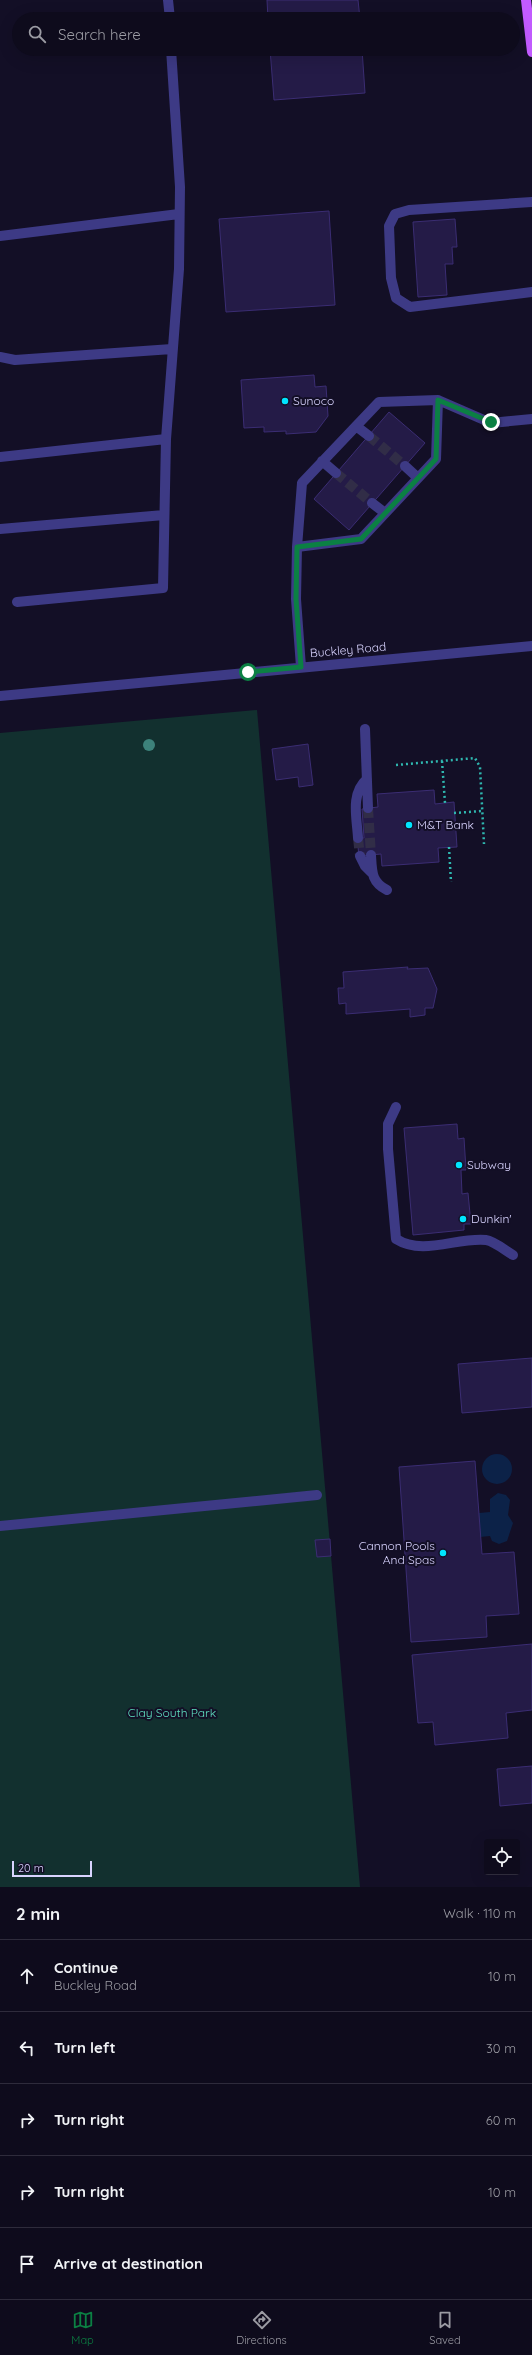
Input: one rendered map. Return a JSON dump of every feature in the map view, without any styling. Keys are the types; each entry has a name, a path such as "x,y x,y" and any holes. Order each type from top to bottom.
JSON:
{"main road":[{"path":"526,0 532,52"}],"street":[{"path":"168,0 169,12"},
{"path":"17,602 163,588 166,439 179,269 180,187 171,56"},
{"path":"532,202 409,210 396,214 388,226 391,278 396,298 410,307 532,292"},
{"path":"0,236 179,214"},
{"path":"0,357 15,360 172,349"},
{"path":"301,667 296,599 297,547 302,483 322,461 379,402 438,400 491,422 532,419"},
{"path":"297,547 361,539 436,459 438,400"},
{"path":"356,426 369,436"},
{"path":"0,457 166,439"},
{"path":"322,461 336,473"},
{"path":"405,466 418,478"},
{"path":"372,503 385,513"},
{"path":"0,530 164,514"},
{"name":"Buckley Road","path":"0,696 532,646"},
{"path":"365,729 368,808"},
{"path":"358,838 356,804 358,791 367,779"},
{"path":"371,855 373,880 387,890"},
{"path":"360,856 365,866 372,873"},
{"path":"396,1107 388,1124 388,1149 396,1239 406,1245 428,1246 487,1240 513,1255"},
{"path":"0,1526 317,1495"}],"path":[{"path":"396,765 475,758 480,767 484,844"},
{"path":"442,761 445,803"},
{"path":"454,813 482,811"},
{"path":"449,847 451,882"}],"green space":[{"name":"Clay South Park","path":"257,710 360,1887 0,1887 0,733"}],"water":[{"path":"497,1454 508,1458 512,1469 508,1480 497,1484 486,1480 482,1469 486,1458"},
{"path":"498,1493 506,1495 510,1500 508,1515 513,1523 507,1541 499,1544 492,1541 490,1536 480,1537 479,1513 490,1512 490,1499"}],"building":[{"path":"267,0 358,0 359,12 268,12"},
{"path":"271,56 362,56 365,93 274,100"},
{"path":"329,211 335,305 226,312 219,219"},
{"path":"455,219 457,247 452,247 453,264 445,264 447,295 418,297 413,222"},
{"name":"Sunoco","path":"314,375 315,387 326,386 328,416 316,432 286,434 286,431 264,432 264,427 244,428 241,380"},
{"path":"389,412 425,443 349,530 314,499"},
{"path":"308,744 313,785 299,787 298,777 276,780 272,749"},
{"name":"M&T Bank","path":"434,790 435,804 454,802 457,847 438,848 439,862 382,866 381,854 359,856 357,838 364,838 362,809 378,807 377,794"},
{"path":"408,967 407,969 428,968 437,989 433,1008 425,1008 425,1015 410,1017 410,1009 346,1014 346,1003 339,1004 338,988 344,988 343,972"},
{"path":"457,1124 458,1139 464,1138 466,1170 461,1170 462,1194 468,1193 471,1224 464,1224 464,1230 413,1235 404,1128"},
{"path":"532,1358 532,1407 462,1413 458,1364"},
{"name":"Cannon Pools And Spas","path":"475,1461 482,1554 514,1552 519,1614 486,1616 487,1637 411,1642 399,1467"},
{"path":"330,1539 331,1556 317,1557 315,1540"},
{"path":"532,1644 532,1710 506,1713 508,1738 435,1745 433,1722 418,1723 412,1655"},
{"path":"532,1766 532,1803 500,1806 497,1769"}],"tunnel":[{"path":"369,436 405,466"},
{"path":"336,473 372,503"},
{"path":"368,808 371,855"},
{"path":"358,838 360,856"}],"place":[{"name":"Sunoco","path":"285,401"},
{"name":"M&T Bank","path":"409,825"},
{"name":"Subway","path":"459,1165"},
{"name":"Dunkin'","path":"463,1219"},
{"name":"Cannon Pools And Spas","path":"443,1553"}],"route":[{"path":"248,672 301,667 296,599 297,547 361,539 436,459 438,400 491,422"}]}
